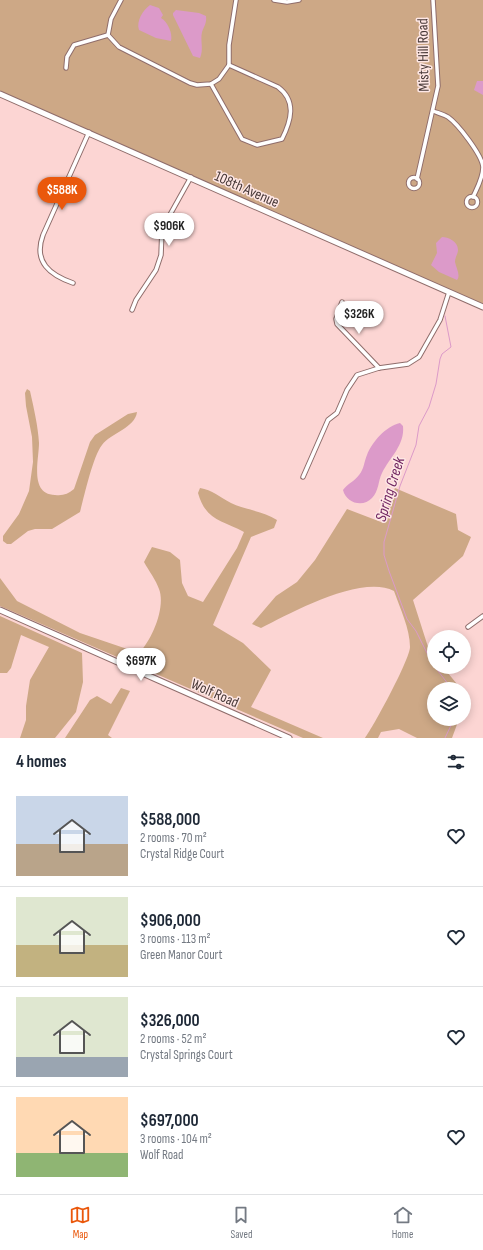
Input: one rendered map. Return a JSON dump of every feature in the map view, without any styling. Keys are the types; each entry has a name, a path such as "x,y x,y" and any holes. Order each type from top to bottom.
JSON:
{"street":[{"path":"108,35 111,19 121,0"},
{"path":"108,35 119,47 190,83 197,85 212,84 220,79 229,65 229,45 236,0"},
{"path":"274,0 287,2 298,0"},
{"name":"Misty Hill Road","path":"417,178 438,86 433,0"},
{"path":"66,68 67,57 74,45 108,35"},
{"path":"212,84 242,139 257,145 282,139 290,124 291,109 285,92 278,87 229,65"},
{"name":"108th Avenue","path":"0,94 483,307"},
{"path":"433,111 448,117 455,123 482,162 482,177 473,197"},
{"path":"73,283 61,279 49,271 42,262 40,247 43,235 89,132"},
{"path":"132,310 136,300 156,270 161,256 162,229 191,177"},
{"path":"303,477 328,420 338,413 347,390 357,375 379,368 408,364 419,357 440,320 449,292"},
{"path":"342,302 336,318 337,324 379,368"},
{"name":"Wolf Road","path":"0,610 289,738"},
{"path":"468,627 483,616"}],"shaded area":[{"path":"0,0 483,0 483,304 0,94"},
{"path":"150,5 159,8 163,15 161,18 169,28 171,41 156,38 139,30 138,23 141,16"},
{"path":"176,10 199,13 206,16 206,23 202,32 202,51 200,58 193,56 173,15"},
{"path":"477,81 483,81 483,95 474,90"},
{"path":"442,237 452,240 458,247 455,259 458,274 457,280 439,272 431,265 437,253 436,243"},
{"path":"27,389 30,391 38,430 39,443 37,475 39,483 42,489 47,493 55,495 65,494 74,489 90,442 95,435 128,414 137,412 132,422 106,441 99,450 89,477 80,512 52,529 35,529 28,531 11,544 7,544 3,541 3,536 19,514 29,491 33,462 32,437 26,406 25,393"},
{"path":"400,423 403,426 402,439 382,473 374,495 364,503 355,503 351,501 343,490 361,473 369,450 380,435 390,427"},
{"path":"200,488 212,492 231,503 277,520 274,528 251,537 213,625 243,643 271,670 251,707 323,738 303,738 0,606 0,578 17,601 80,633 139,653 153,632 161,605 161,596 158,586 144,562 152,547 170,552 180,560 182,583 188,596 203,602 237,548 244,532 222,522 205,509 198,493"},
{"path":"395,488 456,514 458,530 471,537 463,556 413,600 427,644 427,674 449,674 455,682 427,682 427,726 456,726 452,738 417,738 399,729 381,732 378,738 365,738 398,678 410,647 407,626 394,591 380,587 345,591 308,605 261,628 252,624 276,596 297,582 315,560 347,509 381,522"},
{"path":"0,616 82,653 83,682 76,712 55,738 20,738 26,720 26,706 30,680 49,647 21,635 11,668 7,673 0,673"},
{"path":"121,688 130,691 108,735 112,738 65,738 90,700 97,696 111,704"}],"waterway":[{"name":"Spring Creek","path":"427,653 416,631 407,619 384,555 384,542 400,486 416,445 419,426 429,407 436,384 440,359 442,354 451,347 445,316"},
{"name":"Spring Creek","path":"440,674 447,682"},
{"name":"Spring Creek","path":"445,738 451,726"}]}
